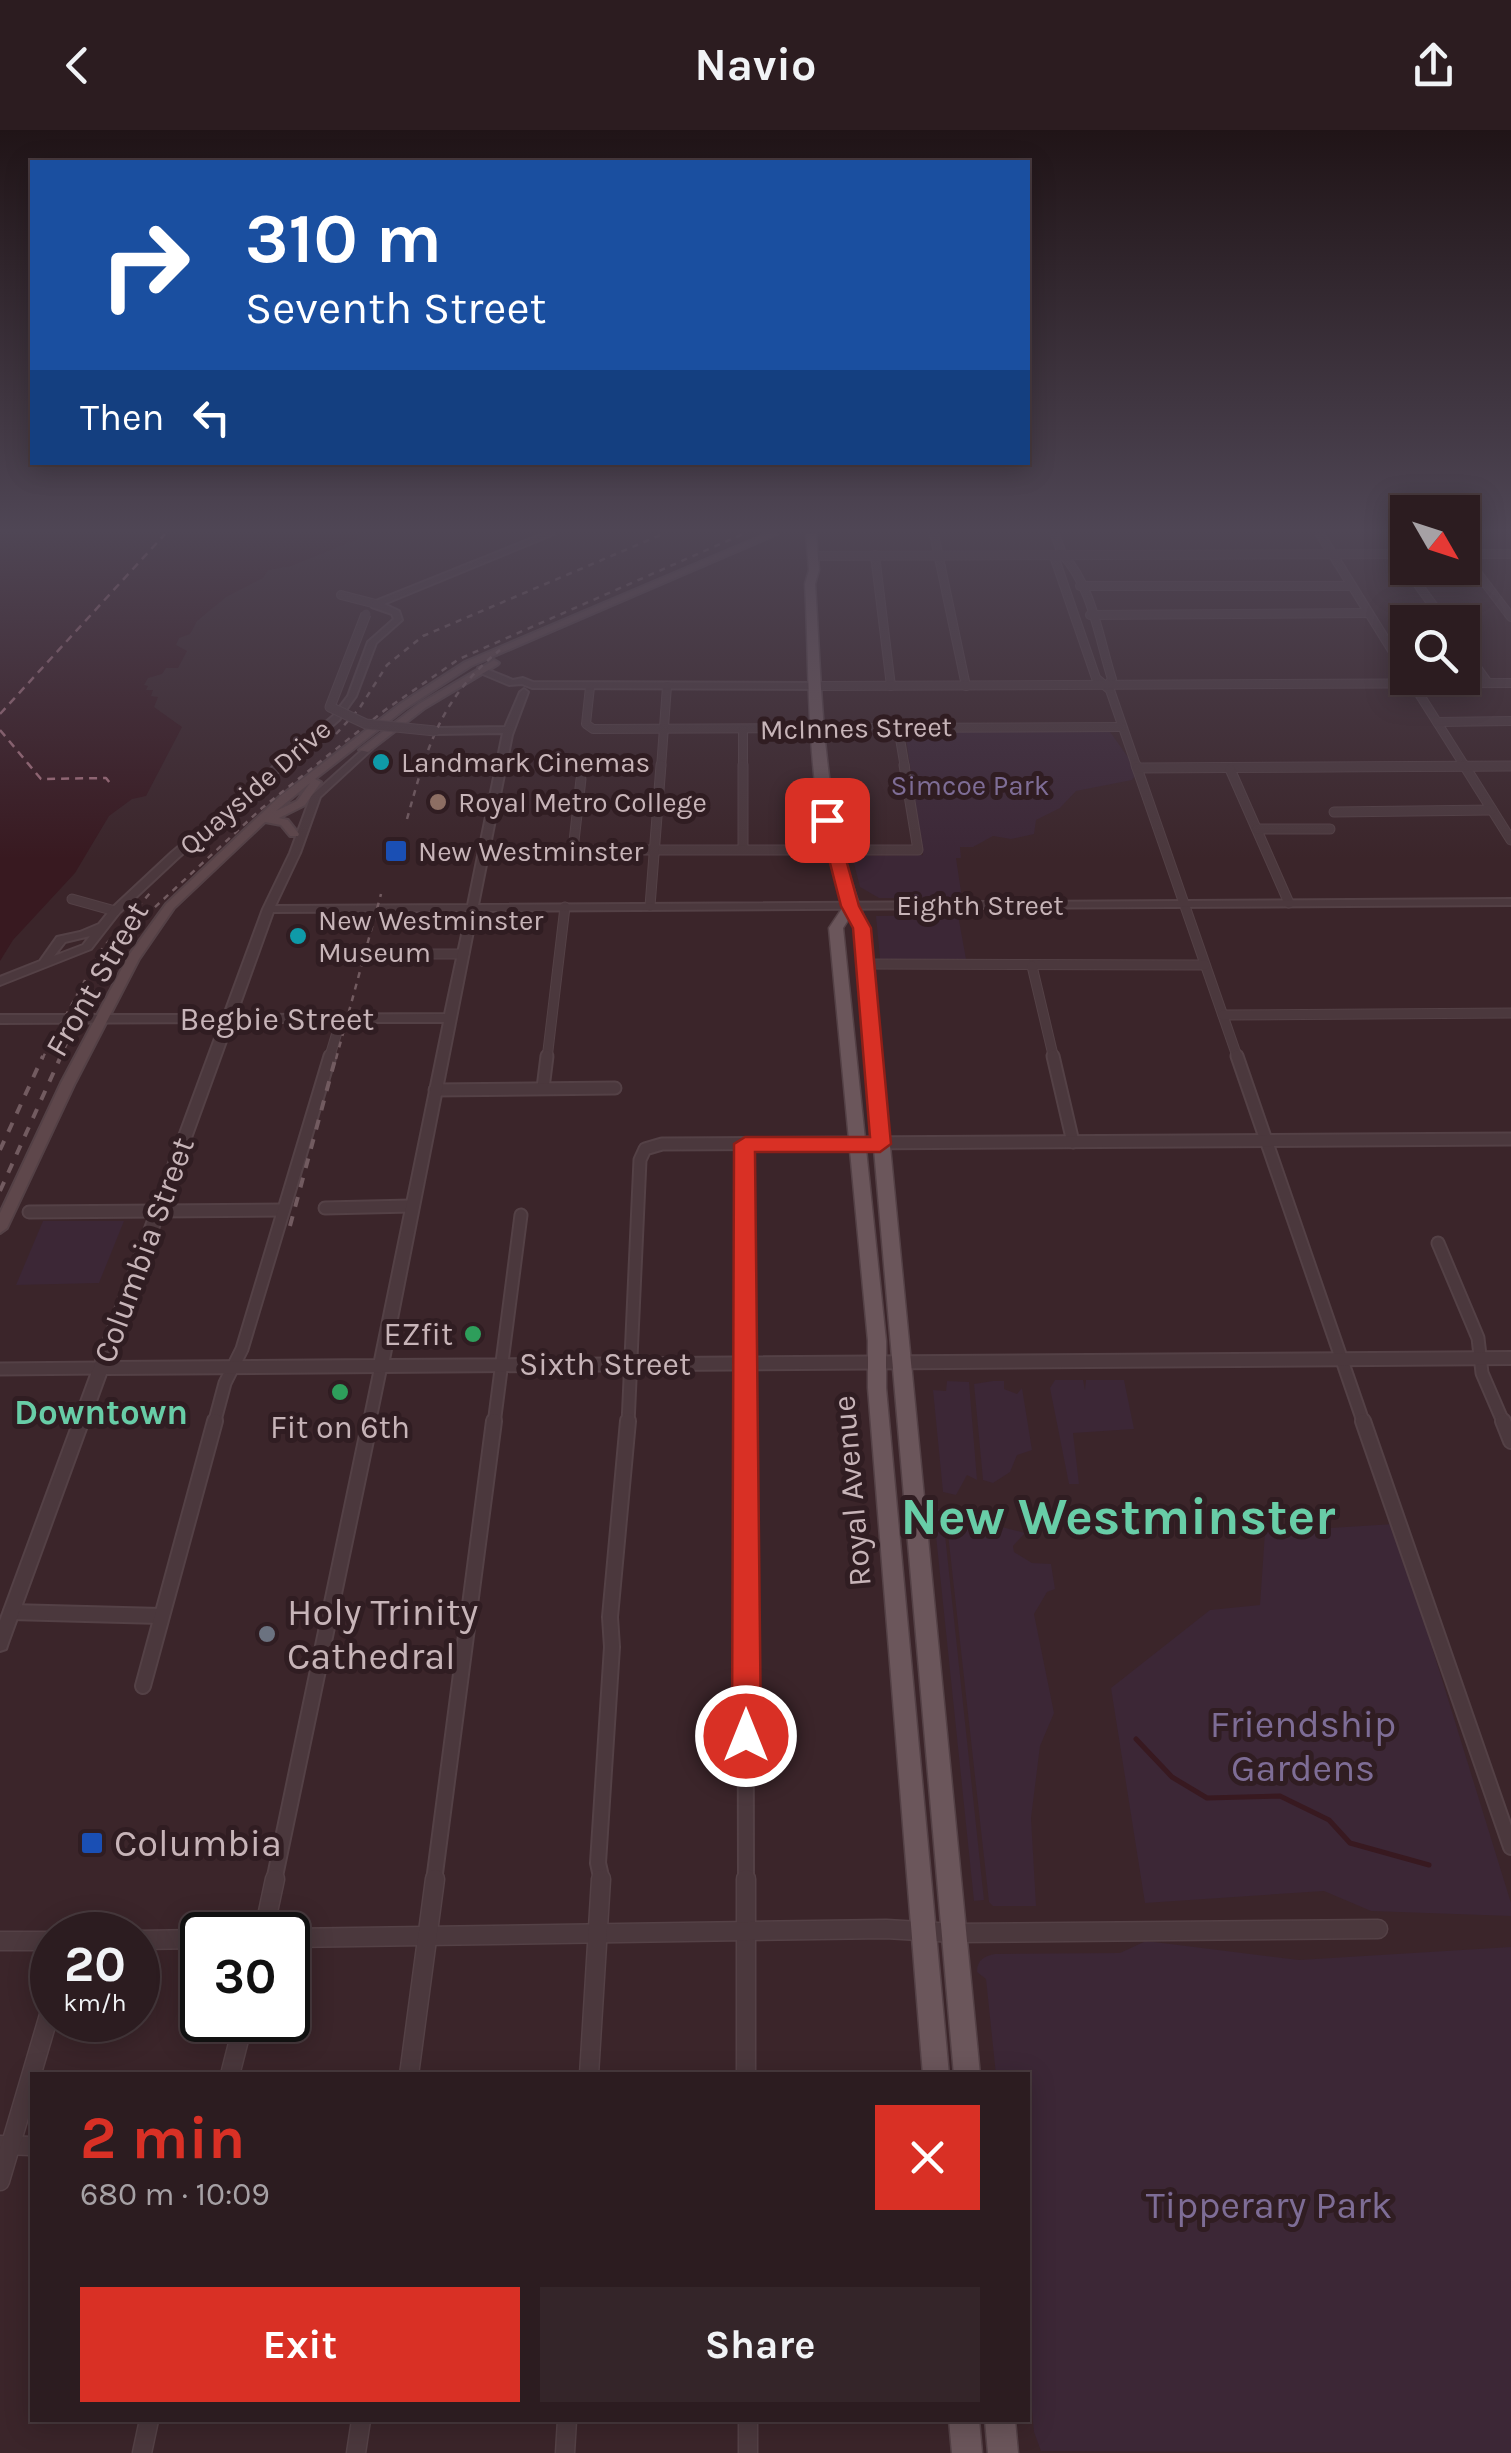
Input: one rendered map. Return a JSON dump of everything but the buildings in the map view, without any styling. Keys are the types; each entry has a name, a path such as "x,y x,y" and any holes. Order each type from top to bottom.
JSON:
{"main road":[{"name":"Columbia Street","path":"339,758 412,699 468,664 517,642"},
{"name":"Columbia Street","path":"300,803 307,790 331,770 422,706 532,642"},
{"name":"Royal Avenue","path":"815,642 827,820 850,906 862,928 968,2072"},
{"path":"468,664 481,670"},
{"path":"331,770 339,758"},
{"name":"Front Street","path":"0,1228 133,958 153,928 244,834 339,758"},
{"path":"244,834 300,803"},
{"path":"265,822 284,822 294,834"},
{"name":"Royal Avenue","path":"850,906 836,928 878,1362 936,2072"},
{"path":"964,2422 967,2453"},
{"path":"1000,2422 1003,2453"}],"street":[{"path":"355,642 330,704 333,710 402,730 510,726"},
{"name":"Quayside Drive","path":"86,940 342,711 372,642"},
{"path":"886,642 891,686"},
{"path":"957,642 966,686"},
{"path":"1084,642 1096,678 1108,685 1511,1846"},
{"path":"1099,642 1112,679 1108,685"},
{"path":"481,670 523,688 1390,679"},
{"path":"1480,672 1488,683"},
{"path":"1480,683 1511,682"},
{"path":"650,906 666,728 666,686"},
{"name":"McInnes Street","path":"590,687 586,724 590,728 1122,726"},
{"path":"268,1912 486,850 510,726 508,717 523,688"},
{"path":"1420,695 1511,840"},
{"path":"1437,722 1511,722"},
{"path":"486,850 918,850 898,727"},
{"path":"743,730 743,848"},
{"name":"Columbia Street","path":"290,858 296,853 316,796 368,747"},
{"path":"1137,768 1511,766"},
{"path":"1230,769 1289,903"},
{"path":"573,850 581,779"},
{"name":"Columbia Street","path":"0,1643 268,908 290,858 300,803"},
{"path":"1334,812 1492,810"},
{"path":"1257,830 1330,829"},
{"path":"72,899 115,911"},
{"name":"Eighth Street","path":"268,908 1511,902"},
{"path":"543,1088 565,907"},
{"path":"0,981 59,952 80,952 86,940 66,936 59,952"},
{"path":"384,954 464,954"},
{"path":"864,964 1205,965"},
{"path":"1032,966 1072,1142"},
{"path":"1223,1015 1511,1014"},
{"path":"143,1686 225,1382 234,1366 340,1018"},
{"name":"Begbie Street","path":"102,1019 452,1018"},
{"path":"0,1019 102,1019"},
{"path":"436,1090 615,1088"},
{"path":"590,2072 602,1883 598,1864 612,1647 610,1618 630,1364 640,1160 645,1149 662,1144 1511,1139"},
{"path":"745,1144 746,2072"},
{"path":"325,1208 411,1206"},
{"path":"29,1212 283,1210"},
{"path":"409,2072 521,1215"},
{"path":"1438,1243 1478,1338 1478,1358 1511,1441"},
{"name":"Sixth Street","path":"0,1369 1511,1358"},
{"path":"11,1612 161,1616"},
{"path":"310,1938 1378,1929"},
{"path":"0,1941 30,1940"},
{"path":"0,2182 5,2146 40,2042"},
{"path":"231,2072 238,2042"},
{"path":"142,2453 149,2422"},
{"path":"356,2453 361,2422"},
{"path":"564,2453 567,2422"},
{"path":"748,2422 748,2453"}],"green space":[{"name":"Simcoe Park","path":"1108,729 1130,760 1135,776 1132,780 1076,791 1060,808 1036,820 1034,834 1011,839 993,836 973,847 960,847 961,858 956,858 962,898 879,898 860,887 852,856 923,855 905,731"},
{"path":"958,915 966,959 880,959 876,916"},
{"path":"43,1221 124,1221 99,1283 16,1285"},
{"path":"1055,1380 1083,1380 1085,1390 1086,1380 1124,1380 1134,1429 1073,1433 1079,1484 1069,1484 1050,1388"},
{"path":"947,1381 969,1382 977,1480 967,1475 956,1495 943,1492 933,1390 946,1391"},
{"path":"1004,1381 1004,1389 1017,1394 1022,1388 1032,1450 1017,1455 1010,1472 993,1483 983,1480 974,1384"},
{"path":"933,1507 942,1510 943,1516 984,1900 974,1901"},
{"path":"955,1512 964,1516 974,1531 990,1519 995,1525 1025,1533 1013,1546 1014,1552 1032,1563 1051,1564 1055,1589 1047,1592 1034,1614 1054,1713 1040,1746 1031,1818 1036,1906 993,1906 989,1902 946,1516"},
{"name":"Friendship Gardens","path":"1394,1524 1511,1903 1511,1916 1371,1911 1324,1891 1145,1903 1111,1688 1210,1610 1260,1605 1265,1532"},
{"name":"Tipperary Park","path":"1146,1941 1299,1960 1511,1947 1511,2453 1041,2451 1034,2432 1030,2389 1030,2072 996,2072 986,1979 977,1968 982,1959 995,1954 1120,1953"}],"shaded area":[{"path":"0,642 177,642 187,651 178,668 166,668 162,674 148,678 144,685 148,686 146,690 153,690 151,696 158,697 154,707 182,727 146,796 132,799 109,816 75,873 13,940 0,961"}],"waterway":[{"path":"1136,1739 1172,1777 1207,1798 1280,1796 1329,1820 1350,1843 1429,1865"}],"ferry route":[{"path":"0,714 66,642"},
{"path":"0,730 41,779 106,778 110,783"}],"railway":[{"path":"336,734 359,709 387,665 415,642"},
{"path":"60,1059 78,1019 117,954 154,908 262,808 385,710 459,659 497,642"},
{"path":"407,819 429,747 449,706 500,650"},
{"path":"42,1059 102,949 150,893"},
{"path":"336,1059 381,894"},
{"path":"0,1150 43,1056"},
{"path":"0,1191 61,1056"},
{"path":"290,1226 336,1056"}],"place":[{"name":"Landmark Cinemas","path":"381,762"},
{"name":"Royal Metro College","path":"438,802"},
{"name":"New Westminster","path":"396,851"},
{"name":"New Westminster Museum","path":"298,936"},
{"name":"EZfit","path":"473,1334"},
{"name":"Fit on 6th","path":"340,1392"},
{"name":"Holy Trinity Cathedral","path":"267,1634"},
{"name":"Columbia","path":"92,1843"}],"district":[{"name":"Downtown","path":"101,1412"},
{"name":"New Westminster","path":"1118,1516"}],"route":[{"path":"746,1736 745,1144 880,1144 862,928 850,906 827,820"}]}
